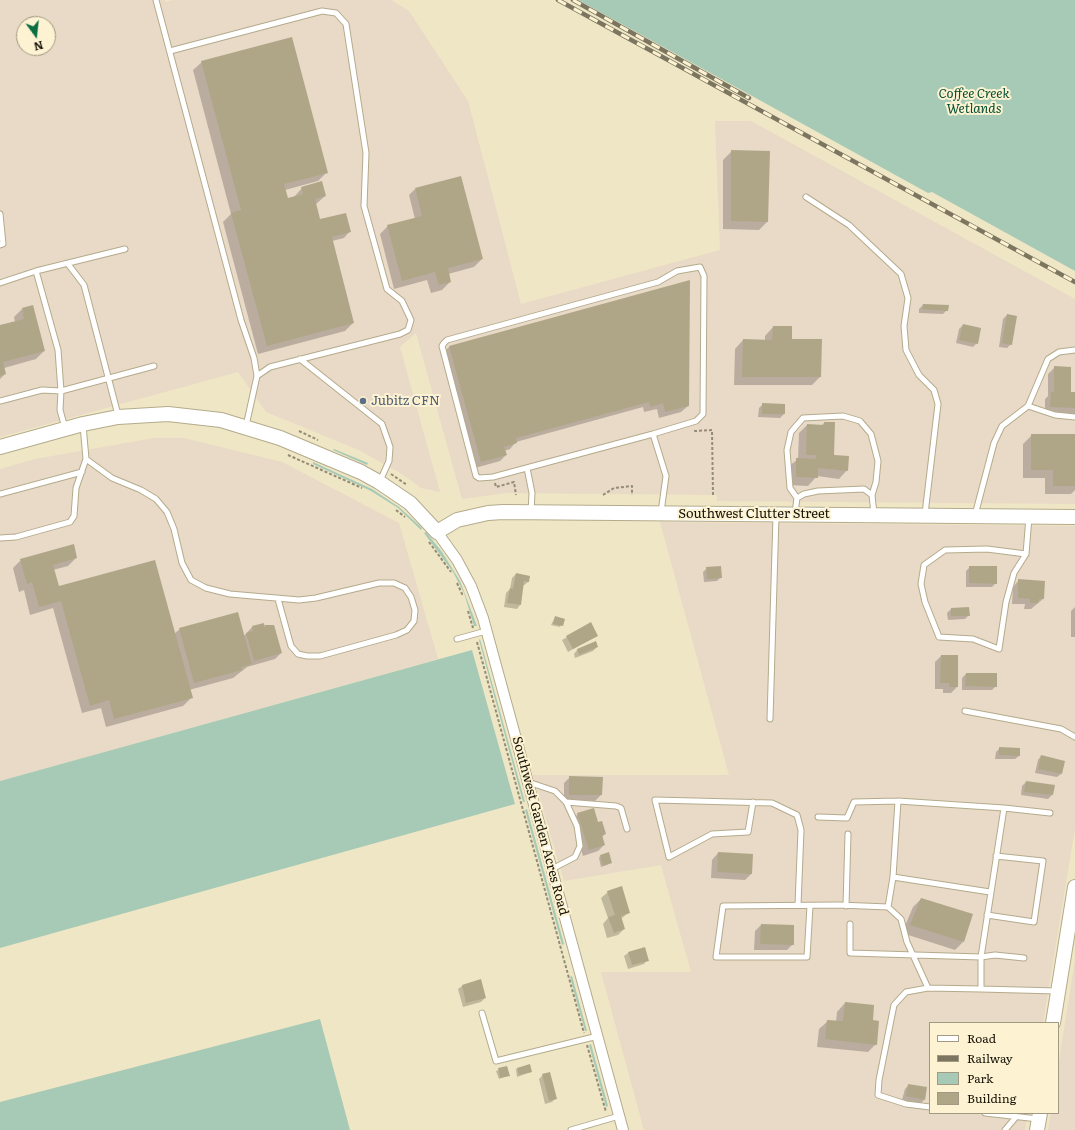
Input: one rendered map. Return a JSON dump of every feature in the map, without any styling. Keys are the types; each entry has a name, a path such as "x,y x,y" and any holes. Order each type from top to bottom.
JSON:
{"street":[{"path":"0,447 83,424 118,417 155,414 210,418 246,426 280,438 329,458 379,482 410,503 431,535"},
{"name":"Southwest Clutter Street","path":"431,535 457,520 472,516 503,512 1075,517"},
{"name":"Southwest Garden Acres Road","path":"431,535 457,560 471,586 486,631 623,1130"},
{"path":"1053,1022 1072,919 1075,887"}],"lane":[{"path":"156,0 241,320 254,358 257,376 246,426"},
{"path":"170,50 322,11 336,13 346,24 366,153 364,206 387,289 402,301 411,320 408,330 400,334 270,367 257,376"},
{"path":"806,197 849,225 901,274 908,298 904,326 906,350 919,375 934,390 938,404 925,515"},
{"path":"0,214 3,244 0,245"},
{"path":"0,283 36,271 125,249"},
{"path":"68,264 84,285 118,417"},
{"path":"700,267 704,276 705,362 703,414 700,419 693,423 654,434 484,479 476,476 442,346 447,340 658,282 677,271 700,267"},
{"path":"36,271 58,350 61,391 60,410 65,429"},
{"path":"975,516 994,443 1002,426 1028,406 1048,359 1059,352 1075,350"},
{"path":"300,359 382,424 390,447 389,461 379,482"},
{"path":"0,401 42,390 61,391 154,366"},
{"path":"1028,406 1055,415 1075,417"},
{"path":"794,514 797,498 790,488 787,450 791,432 803,418 843,416 860,421 871,434 878,461 876,482 872,495 874,515"},
{"path":"0,538 16,537 70,522 74,516 76,488 86,459 82,439 83,424"},
{"path":"654,434 666,476 661,513"},
{"path":"86,459 112,478 141,490 156,499 167,512 174,529 182,563 192,580 206,588 230,594 278,599 316,598 379,583 394,583 405,588 411,597 415,610 414,621 407,630 396,635 320,656 307,656 298,654 291,646 278,599"},
{"path":"527,468 532,492 531,512"},
{"path":"0,494 82,472"},
{"path":"797,498 804,494 818,491 864,489 872,495"},
{"path":"770,719 776,514"},
{"path":"1026,554 987,549 945,550 924,565 921,584 925,602 938,637 973,639 999,649 1006,602 1014,573 1026,554 1029,516"},
{"path":"457,639 486,631"},
{"path":"965,711 1061,729 1075,737"},
{"path":"528,782 555,791 566,802 577,826 580,846 575,857 552,869"},
{"path":"754,802 748,832 712,834 669,857 655,800 754,802 772,803 797,815 801,830 798,905"},
{"path":"888,907 898,801"},
{"path":"818,817 847,818 854,802 898,801 1004,808 1050,813"},
{"path":"566,802 616,806 621,808 627,829"},
{"path":"981,989 981,958 1004,808"},
{"path":"846,906 848,834"},
{"path":"987,915 1034,922 1043,861 996,856"},
{"path":"892,877 990,892"},
{"path":"810,906 807,957 716,957 723,906 798,905 888,907 901,919 907,942 928,988"},
{"path":"850,924 850,953 981,958 995,955 1024,958"},
{"path":"929,1107 906,1104 878,1095 879,1080 894,1004 906,992 928,988 1058,991"},
{"path":"482,1013 496,1061 598,1036"},
{"path":"993,1114 1038,1121"},
{"path":"571,1130 619,1116"},
{"path":"1005,1130 1016,1117"}],"path":[{"path":"693,423 695,431 712,430 713,496"},
{"path":"285,453 290,457 367,490"},
{"path":"493,476 496,487 514,482 516,494"},
{"path":"604,495 614,488 632,486 632,495"},
{"path":"395,508 407,518"},
{"path":"431,535 464,600"},
{"path":"466,605 608,1120"}],"shaded area":[{"path":"0,0 165,0 166,2 173,0 391,0 409,11 468,101 521,304 720,250 715,121 751,121 1075,299 1075,504 717,501 717,495 507,493 462,499 416,333 400,347 440,492 421,488 402,474 359,450 266,412 238,372 0,437"},
{"path":"154,438 184,438 282,462 399,523 438,659 0,781 0,469 35,459"},
{"path":"660,522 1075,526 1075,828 1043,1022 929,1022 929,1114 1028,1114 1025,1130 644,1130 601,972 691,972 661,865 564,881 533,775 729,775"},
{"path":"1075,959 1075,1130 1048,1130 1051,1114 1059,1114 1059,1062"}],"green space":[{"name":"Coffee Creek Wetlands","path":"578,0 1075,0 1075,271 932,192 928,193"},
{"path":"334,449 368,463 367,465 333,450"},
{"path":"313,462 372,489 399,507 422,528 421,530 398,508 371,491 313,464"},
{"path":"426,532 442,552 460,581 477,626 474,626 464,593 453,572 424,533"},
{"path":"480,639 525,802 523,802 479,640"},
{"path":"472,650 515,804 0,948 0,781"},
{"path":"527,809 564,944 562,945 525,810"},
{"path":"572,976 587,1031 585,1031 570,977"},
{"path":"320,1019 350,1130 0,1130 0,1102"},
{"path":"591,1044 608,1106 606,1107 589,1045"}],"building":[{"path":"292,37 328,173 284,184 288,198 303,194 301,187 322,181 326,196 315,199 320,219 346,213 351,232 332,237 354,323 267,346 231,213 241,210 201,61"},
{"path":"731,150 770,151 768,222 731,221"},
{"path":"461,176 483,259 448,268 451,282 439,285 435,272 402,281 387,225 422,216 415,188"},
{"path":"690,280 689,406 665,412 663,403 651,407 649,402 516,438 517,443 504,447 507,455 481,462 449,346"},
{"path":"923,304 949,305 948,311 922,309"},
{"path":"33,305 45,351 3,362 6,374 0,376 0,325 24,319 22,308"},
{"path":"1007,314 1017,316 1012,345 1002,343"},
{"path":"963,324 981,328 978,344 959,340"},
{"path":"773,326 792,326 792,339 822,339 821,377 742,377 743,339 772,340"},
{"path":"1054,366 1071,367 1071,392 1075,392 1075,408 1050,407 1051,392 1054,392"},
{"path":"762,403 785,404 785,414 762,414"},
{"path":"824,422 835,422 834,455 849,456 848,471 818,468 818,478 796,477 796,458 816,459 816,455 806,455 807,424 824,425"},
{"path":"1031,434 1075,434 1075,486 1053,486 1053,470 1031,470"},
{"path":"74,544 77,558 53,565 59,586 155,560 193,698 114,719 109,700 90,706 61,601 39,607 32,582 27,584 20,559"},
{"path":"721,566 722,578 707,579 706,567"},
{"path":"969,566 997,566 997,584 969,583"},
{"path":"516,573 530,576 529,582 524,581 521,605 507,603 510,588 513,589"},
{"path":"1018,579 1045,581 1044,599 1039,599 1038,603 1030,603 1030,599 1018,598"},
{"path":"969,607 970,616 951,616 951,608"},
{"path":"238,612 252,664 241,667 242,670 194,683 179,628"},
{"path":"555,616 565,619 563,626 553,624"},
{"path":"591,622 598,636 573,649 566,636"},
{"path":"264,623 265,628 265,625 274,625 282,653 254,661 246,633 253,631 252,626"},
{"path":"596,641 598,647 579,655 577,649"},
{"path":"941,655 958,655 958,687 949,687 949,683 940,683"},
{"path":"966,673 997,673 997,687 965,686"},
{"path":"999,747 1020,748 1020,756 999,755"},
{"path":"1041,755 1065,761 1062,774 1038,769"},
{"path":"569,776 603,777 602,795 569,795"},
{"path":"1026,781 1055,785 1053,795 1024,792"},
{"path":"594,808 598,822 602,821 606,834 602,835 605,845 589,850 577,813"},
{"path":"609,852 612,863 603,866 600,855"},
{"path":"718,852 753,854 752,874 717,872"},
{"path":"622,886 630,913 621,916 625,929 614,933 608,917 615,915 607,891"},
{"path":"921,898 973,914 964,942 910,925"},
{"path":"761,924 794,925 794,945 760,944"},
{"path":"645,947 649,961 632,965 628,952"},
{"path":"481,979 486,998 466,1003 462,985"},
{"path":"845,1002 874,1005 873,1020 879,1021 877,1045 825,1039 827,1020 843,1021"},
{"path":"530,1064 532,1072 519,1075 517,1068"},
{"path":"507,1066 510,1076 500,1078 498,1068"},
{"path":"550,1072 557,1099 549,1101 542,1074"},
{"path":"908,1084 927,1087 925,1100 906,1096"}],"railway":[{"path":"558,0 1075,282"},
{"path":"573,0 749,98"}],"place":[{"name":"Jubitz CFN","path":"363,401"}]}
